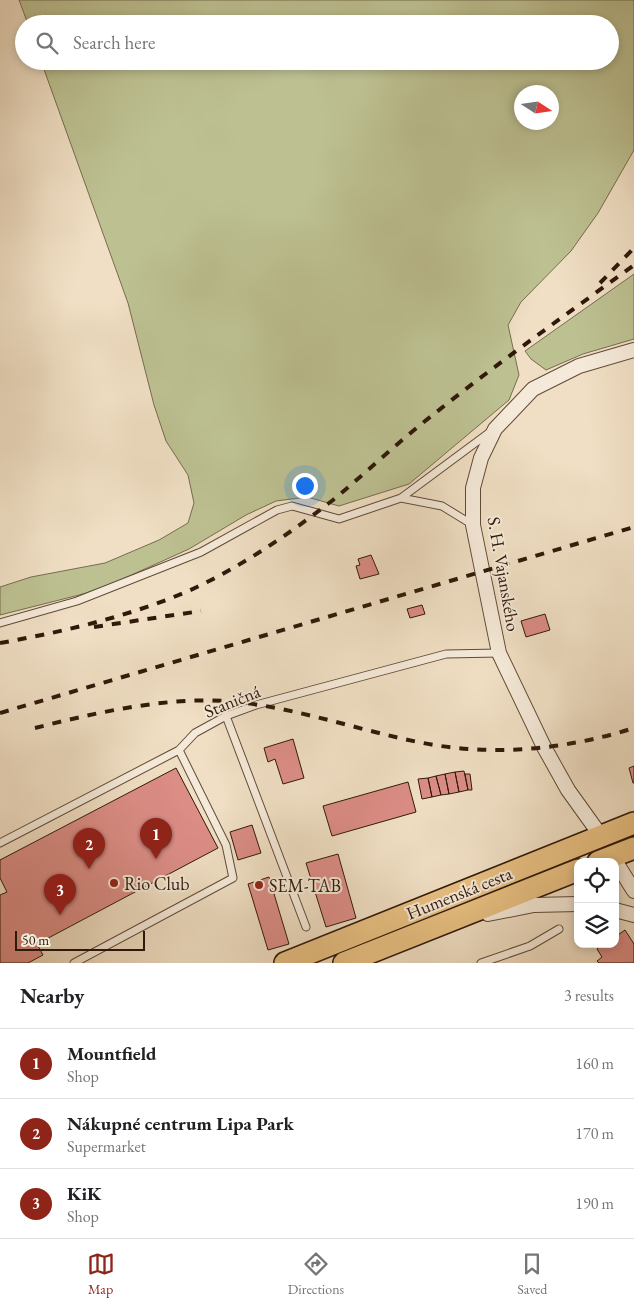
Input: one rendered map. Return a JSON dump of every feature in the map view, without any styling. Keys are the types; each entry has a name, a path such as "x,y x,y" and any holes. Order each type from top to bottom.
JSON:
{"main road":[{"name":"Humenská cesta","path":"605,849 634,823"},
{"name":"Humenská cesta","path":"285,963 605,849 634,848"},
{"name":"Humenská cesta","path":"344,963 574,872"}],"street":[{"name":"S. H. Vajanského","path":"634,350 579,366 533,389 495,429 481,458 473,488 474,525 499,653 544,747 568,790 634,891"},
{"path":"441,924 534,905 574,904"},
{"path":"619,911 634,915"}],"lane":[{"path":"0,624 77,601 201,552 277,510 292,506 339,518 401,498 495,429"},
{"path":"401,498 442,506 474,525"},
{"name":"Staničná","path":"0,843 179,750 195,733 226,716 256,705 446,654 499,653"},
{"path":"226,716 306,927"},
{"path":"74,963 233,878 226,845 179,750"},
{"path":"481,963 530,946 559,929"}],"green space":[{"path":"19,0 634,0 634,150 598,213 571,251 521,302 508,325 519,375 509,400 409,484 339,506 307,497 276,501 246,515 189,549 105,587 0,615 0,587 31,577 105,563 159,540 188,523 194,503 188,475 166,441 154,405 128,303 44,70 619,70 619,15 25,15"},
{"path":"634,274 634,339 583,354 546,370 531,359 525,351"}],"building":[{"path":"371,555 379,574 360,579 356,566 360,565 358,559"},
{"path":"422,605 425,614 410,618 407,609"},
{"path":"545,614 550,630 526,637 521,621"},
{"path":"293,739 304,778 283,784 275,759 268,762 264,748"},
{"path":"634,766 634,783 633,783 629,768"},
{"path":"176,768 218,848 37,944 43,955 28,963 0,963 0,895 7,892 0,878 0,860"},
{"path":"464,771 468,790 459,792 455,772"},
{"path":"455,772 459,792 449,794 445,774"},
{"path":"445,774 449,794 441,795 436,776"},
{"path":"465,774 470,774 472,790 468,790"},
{"path":"436,776 441,795 432,797 428,778"},
{"path":"428,778 432,797 422,799 418,779"},
{"path":"408,782 416,812 332,836 323,806"},
{"path":"252,825 261,853 238,860 230,832"},
{"path":"338,854 356,918 326,927 306,863"},
{"path":"269,877 289,944 268,950 248,884"},
{"path":"625,930 634,944 634,963 599,963 597,961 602,957 597,949 619,948 619,934"}],"railway":[{"path":"600,283 634,248"},
{"path":"0,643 71,629 141,609 186,592 225,573 316,513 408,435 459,395 533,338 634,265"},
{"path":"0,713 634,527"},
{"path":"94,627 201,611"},
{"path":"35,728 130,707 203,700 226,701 274,708 418,742 472,749 527,749 554,746 608,736 634,728"}],"place":[{"name":"Mountfield","path":"156,859"},
{"name":"Nákupné centrum Lipa Park","path":"89,869"},
{"name":"Rio Club","path":"114,883"},
{"name":"SEM-TAB","path":"259,885"},
{"name":"KiK","path":"60,915"}]}
